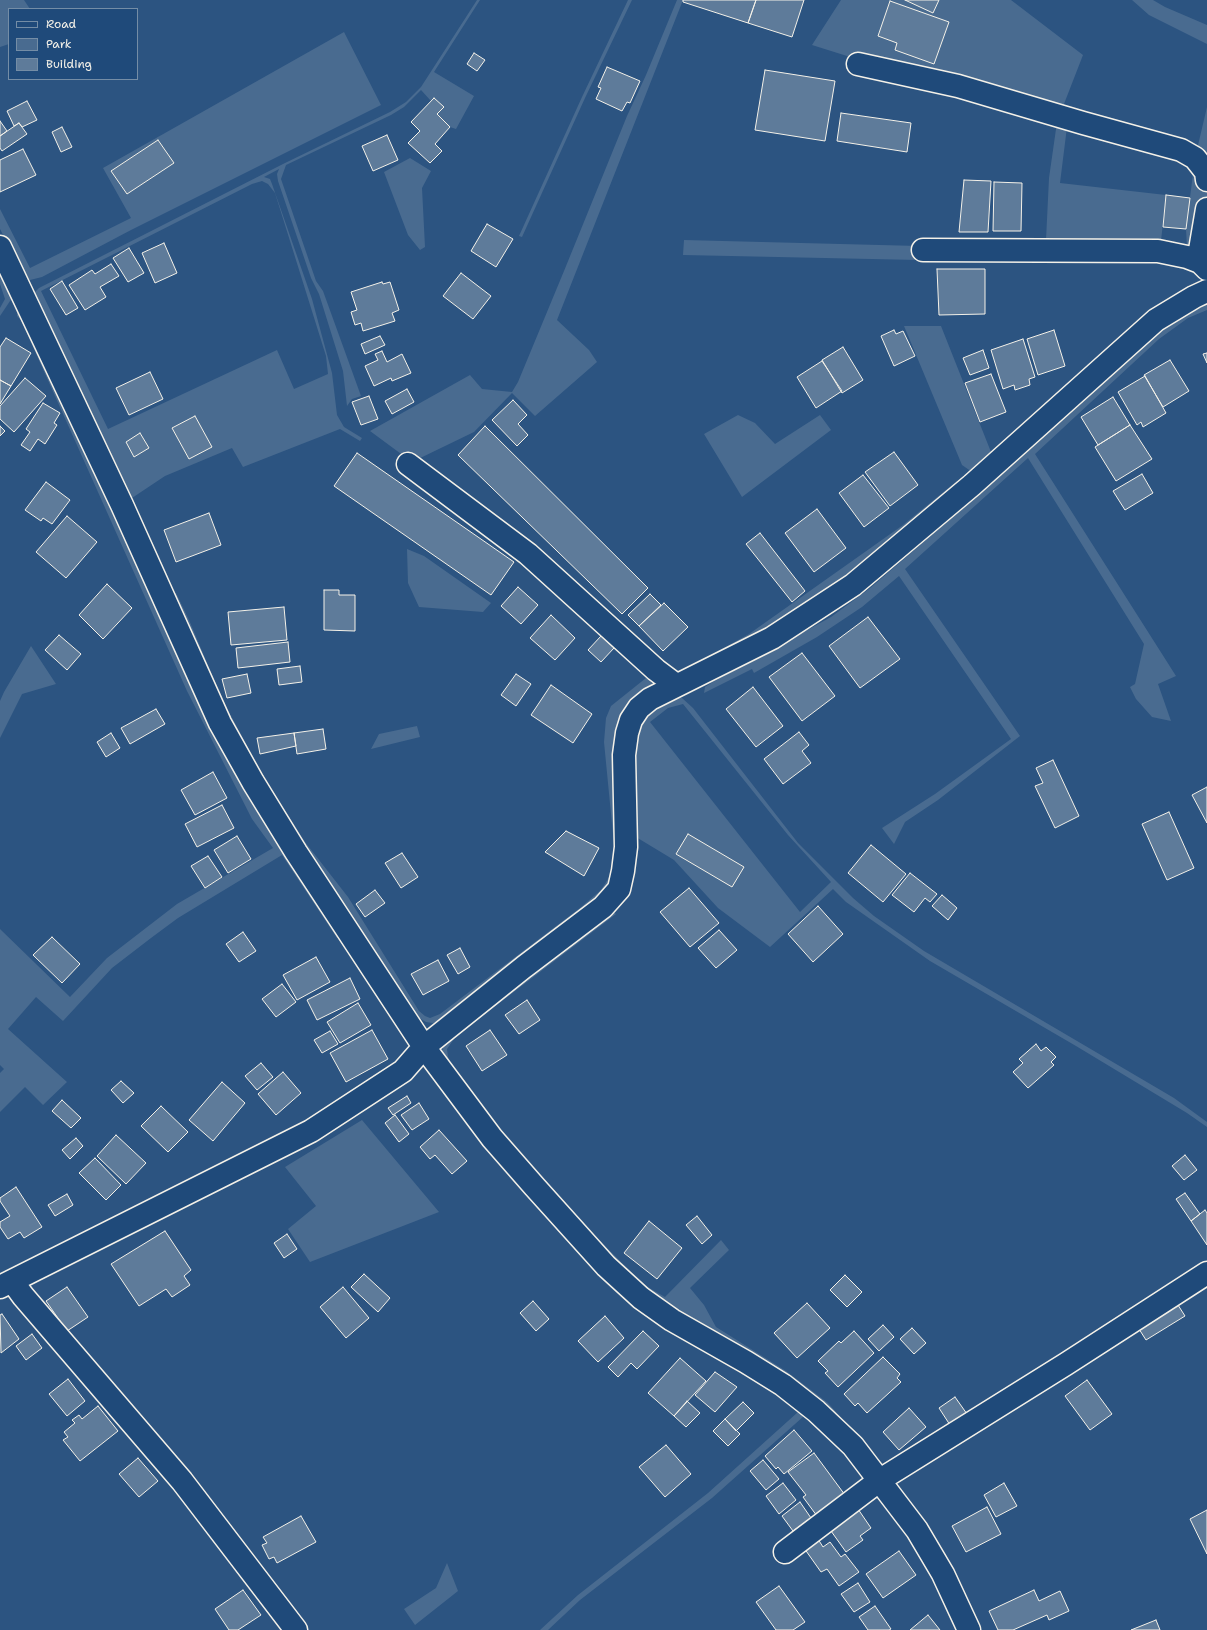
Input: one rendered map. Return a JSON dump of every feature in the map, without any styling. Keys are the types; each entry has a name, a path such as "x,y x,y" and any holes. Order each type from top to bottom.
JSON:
{"street":[{"path":"858,64 958,86 1181,150 1195,158 1206,172 1207,180"},
{"path":"1204,266 1200,250 1207,209"},
{"path":"0,247 122,505 220,723 253,782 296,852 424,1047 492,1138 606,1266 641,1298 672,1320 783,1385 816,1411 853,1446 917,1530 943,1574 969,1630"},
{"path":"923,250 1158,251 1187,257 1204,266"},
{"path":"296,1630 182,1481 23,1296 6,1284 311,1131 403,1071 424,1047 524,967 604,907 618,889 623,871 626,847 624,755 627,733 631,720 639,708 650,699 676,685 772,638 853,585 972,486 1156,320 1194,297 1207,291"},
{"path":"408,464 528,554 656,670 676,685"},
{"path":"786,1552 880,1480 1060,1368 1207,1273"}],"green space":[{"path":"0,0 24,0 29,8 8,8 8,44 0,47"},
{"path":"477,0 480,0 434,72 474,96 456,129 450,127 437,114 443,107 434,98 431,101 421,90 404,107 391,115 286,165 281,179 316,281 323,291 361,396 352,399 347,406 343,371 319,294 311,278 278,181 277,174 279,169 264,177 270,179 272,184 312,299 332,373 337,415 344,427 362,438 360,441 340,429 243,467 232,448 165,476 129,500 33,294 39,288 283,164 390,112 406,102 421,87","holes":["262,181 268,184 275,193 326,356 328,374 294,389 277,350 108,429 41,291 252,184"]},
{"path":"628,0 632,0 585,98 522,237 519,236 582,97"},
{"path":"677,0 683,0 557,320 589,350 597,362 535,416 512,393 474,432 412,462 370,431 470,375 482,389 512,392 518,382 627,116 646,75"},
{"path":"841,0 1011,0 1083,55 1057,122 812,45"},
{"path":"1132,0 1153,0 1165,7 1207,25 1207,44 1149,15"},
{"path":"344,32 381,105 131,230 42,277 30,280 25,278 0,229 0,209 30,268 131,218 103,168"},
{"path":"1207,107 1207,251 1187,247 1186,229 1195,158"},
{"path":"1057,122 1067,127 1060,183 1166,195 1161,241 1046,240 1049,178"},
{"path":"410,158 431,171 422,188 425,247 420,250 408,235 384,172"},
{"path":"684,240 919,246 918,260 683,255"},
{"path":"0,266 11,291 12,298 0,316 0,308 5,299 0,284"},
{"path":"1207,300 1207,310 1188,318 1159,339 1035,454 1176,676 1158,684 1171,721 1152,717 1136,699 1130,687 1135,684 1144,644 1028,458 905,569 1020,736 938,800 905,822 894,844 882,828 935,794 1011,739 899,576 862,607 817,637 754,673 752,669 704,693 705,687 711,683 831,617 869,589 947,522 1106,376 1177,317"},
{"path":"17,313 21,313 217,735 256,808 342,935 337,938 282,855 178,918 151,938 112,968 63,1021 36,997 8,1029 67,1082 43,1105 25,1087 0,1112 0,1073 4,1069 0,1065 0,929 70,997 107,958 177,904 273,848 252,819 187,691 21,320 17,316"},
{"path":"1142,318 975,474 962,465 904,326 941,326 991,452"},
{"path":"738,415 755,423 775,444 820,415 831,430 742,497 704,434"},
{"path":"957,481 962,485 874,558 777,626 635,700 619,856 608,889 442,1020 433,1023 426,1022 419,1018 412,1011 300,846 218,703 171,597 176,593 223,701 265,779 305,842 348,897 419,1011 430,1018 440,1014 580,908 601,890 608,879 614,867 615,855 604,742 606,718 611,706 646,678 655,686 749,634 903,525"},
{"path":"407,549 424,556 491,603 483,612 419,607 408,583"},
{"path":"31,646 56,684 22,694 0,738 0,701"},
{"path":"682,698 693,708 798,843 853,898 874,916 924,951 1174,1098 1207,1122 1207,1127 1187,1113 1076,1046 930,961 846,902 833,889 770,947 718,908 674,860 636,837 635,740 641,724 646,718 669,701","holes":["683,704 788,835 831,882 800,912 650,722 668,708"]},
{"path":"417,726 420,737 371,749 379,734"},
{"path":"612,911 616,914 456,1036 447,1049 451,1065 509,1141 574,1215 644,1285 665,1297 721,1240 729,1250 690,1288 704,1305 716,1327 786,1371 828,1403 889,1471 881,1472 672,1311 617,1266 539,1182 442,1059 444,1044"},
{"path":"362,1120 439,1212 310,1262 288,1229 316,1206 285,1167"},
{"path":"798,1412 804,1416 712,1498 580,1600 548,1630 540,1630 578,1595 708,1493"},
{"path":"447,1563 458,1591 415,1625 404,1609 436,1588"}],"building":[{"path":"683,0 756,0 748,23 683,2"},
{"path":"756,0 804,0 792,37 748,23"},
{"path":"905,0 939,0 933,13"},
{"path":"890,1 949,22 934,64 895,50 897,43 878,36"},
{"path":"474,53 485,60 477,71 467,64"},
{"path":"607,67 640,81 630,103 627,102 622,111 596,99 601,88 598,87"},
{"path":"765,70 835,81 825,141 755,130"},
{"path":"434,98 444,107 437,114 450,127 435,144 442,151 430,163 408,143 420,131 411,122"},
{"path":"27,101 37,120 22,127 19,123 14,126 7,111"},
{"path":"841,113 911,123 907,152 837,141"},
{"path":"0,121 7,131 0,136"},
{"path":"19,123 27,134 2,151 0,148 0,136"},
{"path":"62,127 72,147 61,152 52,132"},
{"path":"387,135 398,160 373,171 362,146"},
{"path":"158,140 174,163 127,194 111,171"},
{"path":"23,149 36,175 0,192 0,160"},
{"path":"964,180 991,181 988,232 959,232"},
{"path":"994,182 1022,183 1021,231 993,231"},
{"path":"1166,195 1190,198 1186,229 1163,227"},
{"path":"487,224 513,239 496,267 471,251"},
{"path":"164,243 177,273 155,283 142,253"},
{"path":"129,248 144,273 128,282 113,258"},
{"path":"111,264 119,276 100,287 106,297 85,310 69,285 92,270 95,274"},
{"path":"937,269 985,269 985,314 939,315"},
{"path":"461,273 491,296 473,319 443,296"},
{"path":"62,281 78,308 66,315 50,289"},
{"path":"382,282 383,284 390,282 399,310 392,313 395,321 363,331 361,323 355,325 351,312 357,310 351,292"},
{"path":"894,330 896,334 903,331 915,356 894,366 881,336"},
{"path":"1054,330 1065,366 1038,375 1027,339"},
{"path":"380,336 385,345 365,354 361,344"},
{"path":"6,338 31,353 11,386 0,380 0,347"},
{"path":"1023,339 1035,377 1029,379 1030,385 1015,390 1014,385 1003,389 991,350"},
{"path":"843,347 863,380 842,393 822,360"},
{"path":"983,350 989,368 970,375 963,358"},
{"path":"382,351 387,362 402,354 411,373 392,381 391,378 374,386 365,366 378,360 375,354"},
{"path":"1207,353 1207,363 1203,354"},
{"path":"1170,360 1189,391 1163,407 1144,375"},
{"path":"822,361 842,391 816,408 797,377"},
{"path":"150,372 163,399 129,415 116,388"},
{"path":"991,374 1006,412 980,422 965,383"},
{"path":"1145,376 1166,413 1143,427 1141,422 1137,425 1118,392"},
{"path":"25,378 46,396 14,432 0,419 0,406"},
{"path":"0,380 11,386 0,404"},
{"path":"407,389 414,402 392,414 385,401"},
{"path":"369,396 378,419 361,425 352,402"},
{"path":"1113,397 1130,425 1098,445 1081,417"},
{"path":"513,400 527,415 518,424 528,435 517,446 492,420"},
{"path":"43,403 60,413 54,423 57,425 45,444 38,439 30,451 21,445 30,432 26,429"},
{"path":"195,416 212,447 189,459 172,428"},
{"path":"1130,425 1152,459 1116,481 1095,447"},
{"path":"0,426 5,431 0,436"},
{"path":"485,426 648,588 622,614 458,455"},
{"path":"140,433 149,448 134,457 126,442"},
{"path":"894,452 918,485 890,506 865,472"},
{"path":"357,453 514,562 491,595 334,486"},
{"path":"1142,474 1153,493 1125,510 1113,491"},
{"path":"863,475 889,508 864,527 839,493"},
{"path":"46,482 70,500 52,524 43,518 41,521 25,510"},
{"path":"817,509 846,548 814,572 785,533"},
{"path":"209,513 221,545 176,562 164,530"},
{"path":"67,516 97,542 66,578 36,552"},
{"path":"760,533 805,591 792,602 746,544"},
{"path":"107,584 132,608 103,639 79,615"},
{"path":"518,587 538,605 521,624 501,606"},
{"path":"324,590 339,590 339,595 355,595 355,631 324,630"},
{"path":"650,594 661,605 639,626 628,615"},
{"path":"664,603 688,627 663,651 639,626"},
{"path":"284,607 287,640 231,645 228,612"},
{"path":"551,615 575,638 555,660 530,638"},
{"path":"868,617 900,659 860,688 829,646"},
{"path":"59,635 81,654 67,670 45,650"},
{"path":"601,636 614,648 601,662 588,650"},
{"path":"288,642 290,662 238,668 236,648"},
{"path":"802,653 835,696 802,721 769,677"},
{"path":"300,666 302,682 279,685 277,669"},
{"path":"247,674 251,693 227,698 222,679"},
{"path":"516,674 531,684 516,706 501,695"},
{"path":"551,685 592,714 573,743 531,715"},
{"path":"753,687 783,726 756,747 726,709"},
{"path":"156,709 165,724 130,744 121,728"},
{"path":"323,729 326,749 297,754 294,733"},
{"path":"799,732 809,745 802,751 811,763 783,784 764,759"},
{"path":"111,733 120,748 106,757 97,742"},
{"path":"294,733 296,746 260,754 257,738"},
{"path":"1053,760 1079,816 1055,828 1035,786 1043,783 1036,768"},
{"path":"213,772 227,798 195,815 181,790"},
{"path":"1207,787 1207,823 1192,795"},
{"path":"222,805 234,828 197,847 185,824"},
{"path":"1169,812 1194,868 1167,880 1142,824"},
{"path":"566,831 599,848 584,876 545,852"},
{"path":"688,834 744,867 732,887 676,854"},
{"path":"237,836 251,859 228,873 214,850"},
{"path":"871,845 906,874 883,902 848,873"},
{"path":"402,853 418,877 401,888 385,863"},
{"path":"208,856 222,877 205,888 191,866"},
{"path":"910,873 937,894 930,902 925,898 914,912 892,895"},
{"path":"689,888 719,923 690,947 660,912"},
{"path":"375,890 385,903 365,917 356,904"},
{"path":"942,895 957,908 948,920 932,906"},
{"path":"818,906 843,934 813,962 788,934"},
{"path":"719,930 737,950 716,968 698,948"},
{"path":"243,932 256,951 239,962 226,944"},
{"path":"52,937 80,964 62,983 33,955"},
{"path":"460,948 470,967 458,974 447,955"},
{"path":"316,957 330,982 297,1000 283,975"},
{"path":"438,960 449,981 423,995 411,974"},
{"path":"350,978 360,999 317,1020 307,1000"},
{"path":"282,984 296,1002 276,1017 262,999"},
{"path":"527,1000 540,1020 519,1034 505,1015"},
{"path":"358,1003 371,1025 340,1043 327,1022"},
{"path":"372,1030 388,1059 346,1082 330,1053"},
{"path":"490,1030 507,1055 482,1071 466,1046"},
{"path":"330,1031 338,1044 322,1053 314,1040"},
{"path":"1036,1044 1041,1051 1046,1047 1056,1057 1051,1062 1054,1065 1028,1088 1013,1072 1023,1063 1019,1059"},
{"path":"261,1063 273,1077 257,1090 245,1076"},
{"path":"283,1072 301,1093 276,1115 258,1094"},
{"path":"121,1081 134,1093 123,1103 111,1090"},
{"path":"222,1082 245,1103 213,1141 189,1120"},
{"path":"407,1096 411,1103 393,1115 388,1108"},
{"path":"62,1100 81,1118 71,1128 52,1111"},
{"path":"419,1103 429,1119 412,1130 401,1115"},
{"path":"161,1106 188,1132 168,1152 141,1126"},
{"path":"395,1115 409,1134 399,1142 385,1123"},
{"path":"439,1130 467,1161 452,1174 435,1155 430,1159 420,1147"},
{"path":"116,1135 146,1163 126,1184 97,1156"},
{"path":"76,1138 83,1146 70,1159 62,1150"},
{"path":"1185,1155 1197,1170 1184,1180 1172,1166"},
{"path":"95,1158 121,1185 106,1200 79,1173"},
{"path":"16,1187 42,1227 24,1238 20,1232 8,1239 0,1227 0,1222 10,1216 0,1201 0,1198"},
{"path":"1185,1193 1200,1214 1191,1221 1176,1199"},
{"path":"67,1194 73,1205 55,1216 48,1205"},
{"path":"1205,1210 1207,1213 1207,1245 1191,1221"},
{"path":"697,1216 712,1235 702,1244 686,1225"},
{"path":"649,1221 682,1248 657,1279 624,1253"},
{"path":"165,1231 191,1270 184,1276 190,1285 172,1297 166,1289 139,1306 111,1264"},
{"path":"287,1234 297,1249 284,1258 274,1243"},
{"path":"364,1274 390,1298 378,1312 351,1287"},
{"path":"845,1275 862,1292 847,1307 830,1290"},
{"path":"67,1287 88,1317 67,1331 46,1301"},
{"path":"343,1287 369,1318 346,1338 320,1307"},
{"path":"533,1301 549,1319 536,1331 520,1313"},
{"path":"807,1303 830,1328 797,1358 774,1333"},
{"path":"1178,1305 1185,1316 1146,1340 1139,1329"},
{"path":"2,1314 19,1339 1,1353 0,1315"},
{"path":"605,1316 624,1338 598,1362 578,1341"},
{"path":"883,1325 894,1337 879,1351 868,1339"},
{"path":"912,1328 926,1343 914,1354 900,1339"},
{"path":"643,1331 659,1346 637,1369 631,1363 618,1377 608,1367"},
{"path":"854,1331 874,1353 838,1387 825,1373 828,1371 818,1361 839,1341 841,1343"},
{"path":"32,1334 42,1348 26,1360 16,1346"},
{"path":"883,1357 900,1374 897,1378 901,1382 867,1413 858,1403 855,1406 844,1394"},
{"path":"680,1358 706,1381 674,1416 648,1393"},
{"path":"715,1372 737,1387 715,1412 695,1395"},
{"path":"68,1379 85,1401 67,1416 49,1394"},
{"path":"1087,1380 1112,1414 1090,1430 1065,1396"},
{"path":"955,1397 967,1414 950,1425 939,1408"},
{"path":"687,1401 700,1413 686,1427 674,1416"},
{"path":"743,1402 754,1413 736,1431 725,1419"},
{"path":"98,1406 118,1431 80,1461 63,1440 68,1437 64,1432 75,1423 72,1420 79,1415 82,1419"},
{"path":"909,1408 926,1427 899,1450 883,1432"},
{"path":"725,1419 740,1434 728,1446 713,1431"},
{"path":"794,1430 812,1451 784,1474 778,1467 776,1469 765,1456"},
{"path":"666,1445 691,1474 665,1497 639,1467"},
{"path":"814,1453 845,1495 817,1516 803,1497 806,1495 788,1472"},
{"path":"138,1458 158,1481 139,1497 119,1474"},
{"path":"763,1460 779,1479 766,1490 750,1471"},
{"path":"783,1483 796,1500 779,1514 766,1496"},
{"path":"1004,1483 1017,1506 996,1517 984,1495"},
{"path":"800,1502 811,1518 793,1531 782,1516"},
{"path":"987,1507 1001,1534 966,1552 952,1526"},
{"path":"858,1509 871,1528 860,1536 863,1540 846,1552 831,1531"},
{"path":"1207,1510 1207,1554 1190,1519"},
{"path":"301,1516 316,1542 277,1563 274,1557 269,1559 262,1545 267,1543 263,1537"},
{"path":"818,1539 823,1547 830,1542 841,1557 845,1554 859,1572 839,1586 827,1569 821,1572 804,1548"},
{"path":"899,1551 916,1575 883,1598 866,1574"},
{"path":"858,1583 870,1602 854,1612 841,1594"},
{"path":"779,1586 805,1622 793,1630 776,1630 756,1602"},
{"path":"243,1590 261,1615 238,1630 229,1630 215,1609"},
{"path":"1034,1590 1039,1601 1060,1591 1069,1611 1049,1620 1047,1615 1013,1630 998,1630 989,1611"},
{"path":"875,1606 891,1629 868,1630 859,1617"},
{"path":"928,1615 940,1630 910,1630"},
{"path":"1156,1620 1160,1630 1131,1630"}]}
